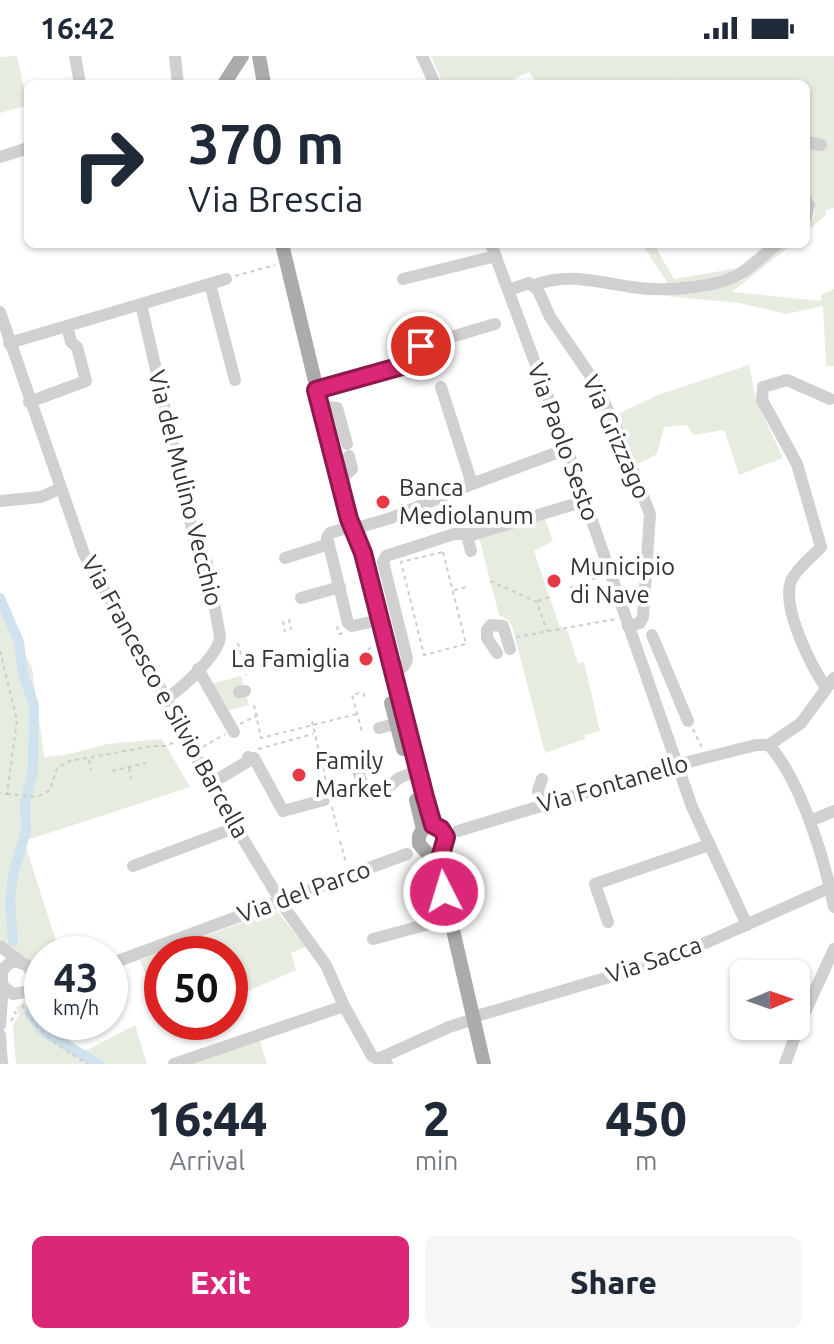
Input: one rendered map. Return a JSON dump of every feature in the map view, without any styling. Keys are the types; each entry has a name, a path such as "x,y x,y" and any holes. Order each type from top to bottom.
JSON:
{"main road":[{"path":"259,56 262,80"},
{"path":"226,80 239,62 262,80"},
{"path":"283,248 396,724 409,774 433,843"},
{"path":"351,525 363,553 484,1064"}],"street":[{"path":"75,56 79,80"},
{"path":"175,56 178,80"},
{"path":"422,56 433,80"},
{"path":"810,143 821,145"},
{"path":"0,157 24,149"},
{"path":"509,290 529,283 535,285 546,281 586,278 640,288 674,289 737,275 772,248"},
{"name":"Via Paolo Sesto","path":"403,279 494,250 540,386 567,449 676,765 747,925"},
{"path":"9,343 231,278"},
{"path":"210,284 235,380"},
{"name":"Via Grizzago","path":"535,285 550,317 592,378 615,425 650,514 646,601 652,635 688,721"},
{"name":"Via del Mulino Vecchio","path":"141,304 194,537 207,563 233,641 216,649 166,698"},
{"name":"Via Francesco e Silvio Barcella","path":"0,312 84,554 166,698 183,737 210,784 286,910 326,965 344,1006 372,1056 382,1062"},
{"path":"316,390 409,364 421,346 495,324"},
{"path":"29,402 86,381 77,347 71,342 67,326"},
{"path":"830,399 787,380 763,387 762,400 797,464 821,547 792,581 790,596 796,629 812,668 830,683 801,723 769,745 781,758 829,866 829,888 834,907"},
{"path":"441,387 472,484"},
{"path":"320,406 337,408 348,450 352,469 339,481"},
{"path":"371,622 352,626 338,612 340,587 327,537 330,533 351,525 391,518 549,452 567,449"},
{"path":"0,501 41,497 59,489"},
{"path":"392,671 402,669 407,658 383,562 392,553 585,501"},
{"path":"467,535 471,551"},
{"path":"285,558 329,544"},
{"path":"301,598 340,587"},
{"path":"626,622 640,623 646,601"},
{"path":"486,612 491,626"},
{"path":"497,653 487,638 487,630 491,626 503,626 509,644"},
{"path":"637,653 652,635"},
{"path":"198,669 234,732"},
{"path":"215,698 237,693"},
{"path":"379,728 396,724"},
{"name":"Via Fontanello","path":"407,854 458,831 541,805 706,757 756,745 769,745"},
{"path":"210,784 249,757 254,758 283,811 324,800"},
{"path":"357,767 367,792 391,785 409,774"},
{"path":"537,784 541,805"},
{"path":"810,821 834,811"},
{"path":"133,866 237,827"},
{"path":"608,922 595,884 709,845"},
{"name":"Via del Parco","path":"128,957 407,854"},
{"name":"Via Sacca","path":"382,1062 473,1018 667,960 829,888"},
{"path":"373,939 451,918"},
{"path":"0,946 24,964"},
{"path":"785,1064 834,949"},
{"path":"0,959 0,1025"},
{"path":"24,967 8,964 2,980 7,991 24,989"},
{"path":"2,1011 24,994"},
{"path":"174,1064 344,1006"},
{"path":"0,1035 2,1064"}],"path":[{"path":"231,278 286,262"},
{"path":"443,552 453,590 466,644 424,655 401,562 443,552"},
{"path":"570,588 610,573"},
{"path":"490,581 537,602 550,597"},
{"path":"453,590 467,587"},
{"path":"537,602 548,632"},
{"path":"331,623 338,612"},
{"path":"289,619 291,630"},
{"path":"283,621 285,632"},
{"path":"509,644 548,632 626,622"},
{"path":"233,641 246,675"},
{"path":"0,651 17,720 7,794"},
{"path":"244,664 249,662"},
{"path":"362,732 352,695 361,693 366,699"},
{"path":"254,705 261,738 357,714"},
{"path":"199,749 258,714"},
{"path":"688,721 706,757"},
{"path":"312,723 338,832"},
{"path":"249,757 270,744 315,733"},
{"path":"268,736 270,744"},
{"path":"0,793 33,797 53,788 57,768 70,761 167,746 178,740"},
{"path":"88,758 91,770"},
{"path":"112,771 146,763"},
{"path":"129,767 131,779"},
{"path":"340,841 348,875"},
{"path":"50,1040 88,1064"}],"shaded area":[{"path":"17,56 24,87 24,106 0,113 0,57"},
{"path":"431,56 834,56 834,208 826,210 826,215 810,229 815,208 810,199 810,80 534,80 529,72 512,80 441,80"},
{"path":"645,248 656,248 674,279 738,268 766,248 737,273 717,280 668,284"},
{"path":"779,248 787,248 732,292 821,301 821,295 834,289 834,366 826,366 823,306 786,314 740,303 665,296 666,291 704,289 742,281"},
{"path":"749,365 756,400 783,458 739,475 724,430 693,435 687,425 664,427 657,454 632,467 612,417 658,395"},
{"path":"545,519 553,541 534,551 559,625 568,632 578,663 584,662 600,731 545,753 512,626 499,615 479,538"},
{"path":"0,605 32,668 44,757 108,744 162,739 190,787 24,841 54,936 24,936 24,958 11,951 0,938"},
{"path":"241,676 249,705 226,711 210,684"},
{"path":"276,910 306,947 291,953 296,970 248,991 248,936 205,936"},
{"path":"24,1002 24,1040 70,1040 85,1051 106,1040 128,1040 128,1029 135,1025 147,1064 16,1064 13,1026 19,1014 16,1007"},
{"path":"260,1041 267,1064 186,1064"}],"waterway":[{"path":"0,598 19,642 23,674 34,705 33,770 25,803 26,831 13,875 10,902 13,941"},
{"path":"57,1040 99,1064"}],"place":[{"name":"Banca Mediolanum","path":"383,502"},
{"name":"Municipio di Nave","path":"554,581"},
{"name":"La Famiglia","path":"366,659"},
{"name":"Family Market","path":"299,775"}],"route":[{"path":"421,346 409,364 316,390 349,519 363,553 433,825 441,829 446,837 438,865 444,892"}]}
